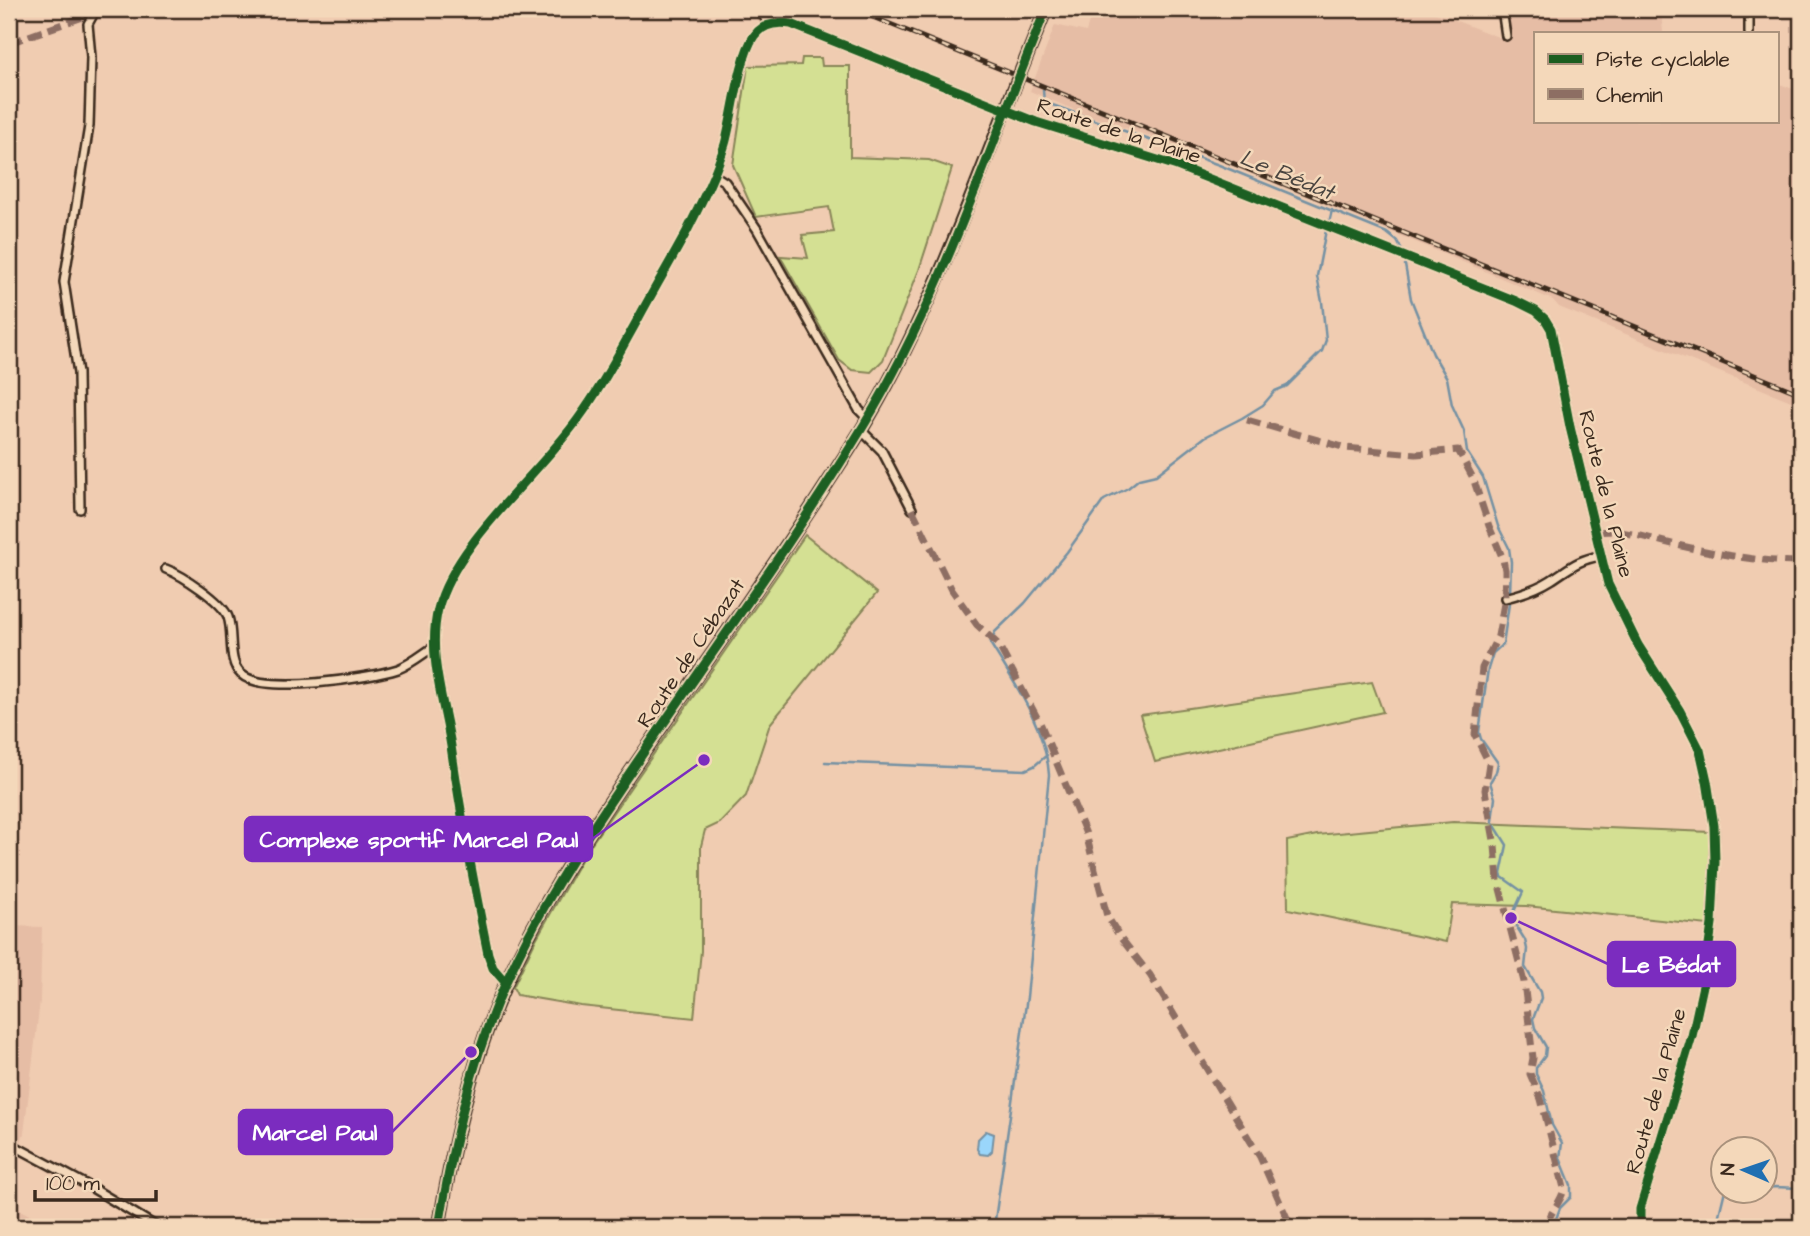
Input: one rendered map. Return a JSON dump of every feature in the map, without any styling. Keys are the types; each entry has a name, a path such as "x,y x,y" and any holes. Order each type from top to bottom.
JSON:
{"main road":[{"name":"Route de Cébazat","path":"439,1227 458,1124 482,1042 506,983 538,917 575,855 802,522 868,419 924,308 1046,9"}],"street":[{"path":"80,509 78,373 64,282 89,126 91,57 88,24 94,13 106,9"},
{"path":"506,983 492,968 488,954 454,773 435,646 438,608 455,568 565,438 587,407 673,257 714,175 754,35 768,24 760,9"},
{"path":"1502,9 1506,36"},
{"path":"1749,9 1749,32"},
{"name":"Route de la Plaine","path":"768,24 791,24 1005,111 1177,166 1536,311 1545,319 1555,341 1570,427 1608,584 1638,645 1700,750 1714,826 1712,923 1704,981 1692,1036 1640,1209 1640,1227"},
{"path":"714,175 724,182 757,229 859,410 868,419"},
{"path":"861,430 882,450 912,509"},
{"path":"1505,598 1543,585 1575,562 1601,556"},
{"path":"166,569 180,574 228,616 235,664 242,675 253,679 275,684 307,685 400,668 435,646"},
{"path":"9,1143 157,1227"}],"shaded area":[{"path":"1093,9 1426,9 1503,39 1510,38 1506,36 1502,9 1661,9 1663,32 1534,32 1534,122 1778,122 1778,83 1801,92 1801,405 1559,307 1553,300 1204,154 1084,114 1030,91 1055,25 1086,32"},
{"path":"9,926 42,927 40,1001 24,1133 9,1180"},
{"path":"9,1204 48,1225 47,1227 9,1227"}],"green space":[{"path":"802,58 821,58 822,66 850,66 850,157 929,160 952,168 919,270 883,360 871,372 852,370 839,360 780,256 808,258 802,235 834,232 829,207 756,217 733,165 748,66 801,65"},
{"path":"805,535 877,593 770,724 746,796 720,823 705,830 701,846 701,951 694,1018 581,1006 517,995 513,987 535,941 585,853"},
{"path":"1372,682 1383,712 1155,762 1140,715"},
{"path":"1453,822 1711,832 1708,925 1526,906 1452,904 1446,942 1288,909 1287,841 1317,835"}],"water":[{"path":"986,1131 994,1134 992,1151 988,1155 980,1154 977,1149 978,1139"}],"waterway":[{"name":"Le Bédat","path":"1043,90 1044,102 1219,165 1387,233 1397,241 1403,252"},
{"path":"1329,223 1332,210"},
{"path":"994,1227 1027,997 1049,775 1047,757 1035,723 990,643 995,632 1025,603 1067,552 1104,500 1139,479 1156,475 1205,437 1263,405 1275,391 1287,386 1322,351 1326,340 1317,276 1326,230"},
{"name":"Le Bédat","path":"1405,265 1411,299 1433,354 1447,378 1452,405 1464,431 1467,452 1483,477 1498,526 1509,548 1510,595"},
{"name":"Le Bédat","path":"1509,604 1503,644 1493,653 1488,669 1479,732 1498,763 1490,782 1495,798 1492,821 1507,845 1501,874 1523,892 1511,918 1525,940 1525,967 1541,998 1533,1019 1546,1047 1545,1056 1536,1068 1536,1074 1544,1091 1552,1125 1562,1143 1560,1158 1571,1185 1571,1197 1560,1208 1553,1227"},
{"path":"825,762 1025,770 1047,755"},
{"path":"1778,1187 1801,1188"},
{"path":"1716,1227 1722,1204"}],"railway":[{"path":"853,9 1801,394"}],"marked path":[{"path":"9,43 94,13"},
{"path":"1247,420 1346,448 1416,454 1458,450 1473,478 1505,570 1505,598 1498,636 1482,668 1475,735 1489,763 1485,790 1498,881 1524,982 1533,1058 1530,1074 1541,1099 1564,1188 1546,1227"},
{"path":"912,509 952,590 977,625 998,644 1041,725 1086,834 1107,916 1150,975 1260,1157 1291,1227"},
{"path":"1597,532 1627,533 1739,557 1801,562"}],"cycle path":[{"path":"439,1227 450,1164 473,1072 494,1011 521,951 590,832 812,507 892,376 963,221 1046,9"},
{"path":"506,983 493,968 488,954 468,850 435,661 438,609 447,584 479,535 561,441 586,407 681,242 721,155 740,72 754,36 771,24 791,24 1036,122 1177,166 1516,301 1545,319 1551,329 1570,427 1608,584 1638,645 1680,711 1700,750 1714,826 1712,924 1704,981 1692,1036 1640,1209 1640,1227"}],"place":[{"name":"Complexe sportif Marcel Paul","path":"704,760"},
{"name":"Le Bédat","path":"1511,918"},
{"name":"Marcel Paul","path":"471,1052"}]}
